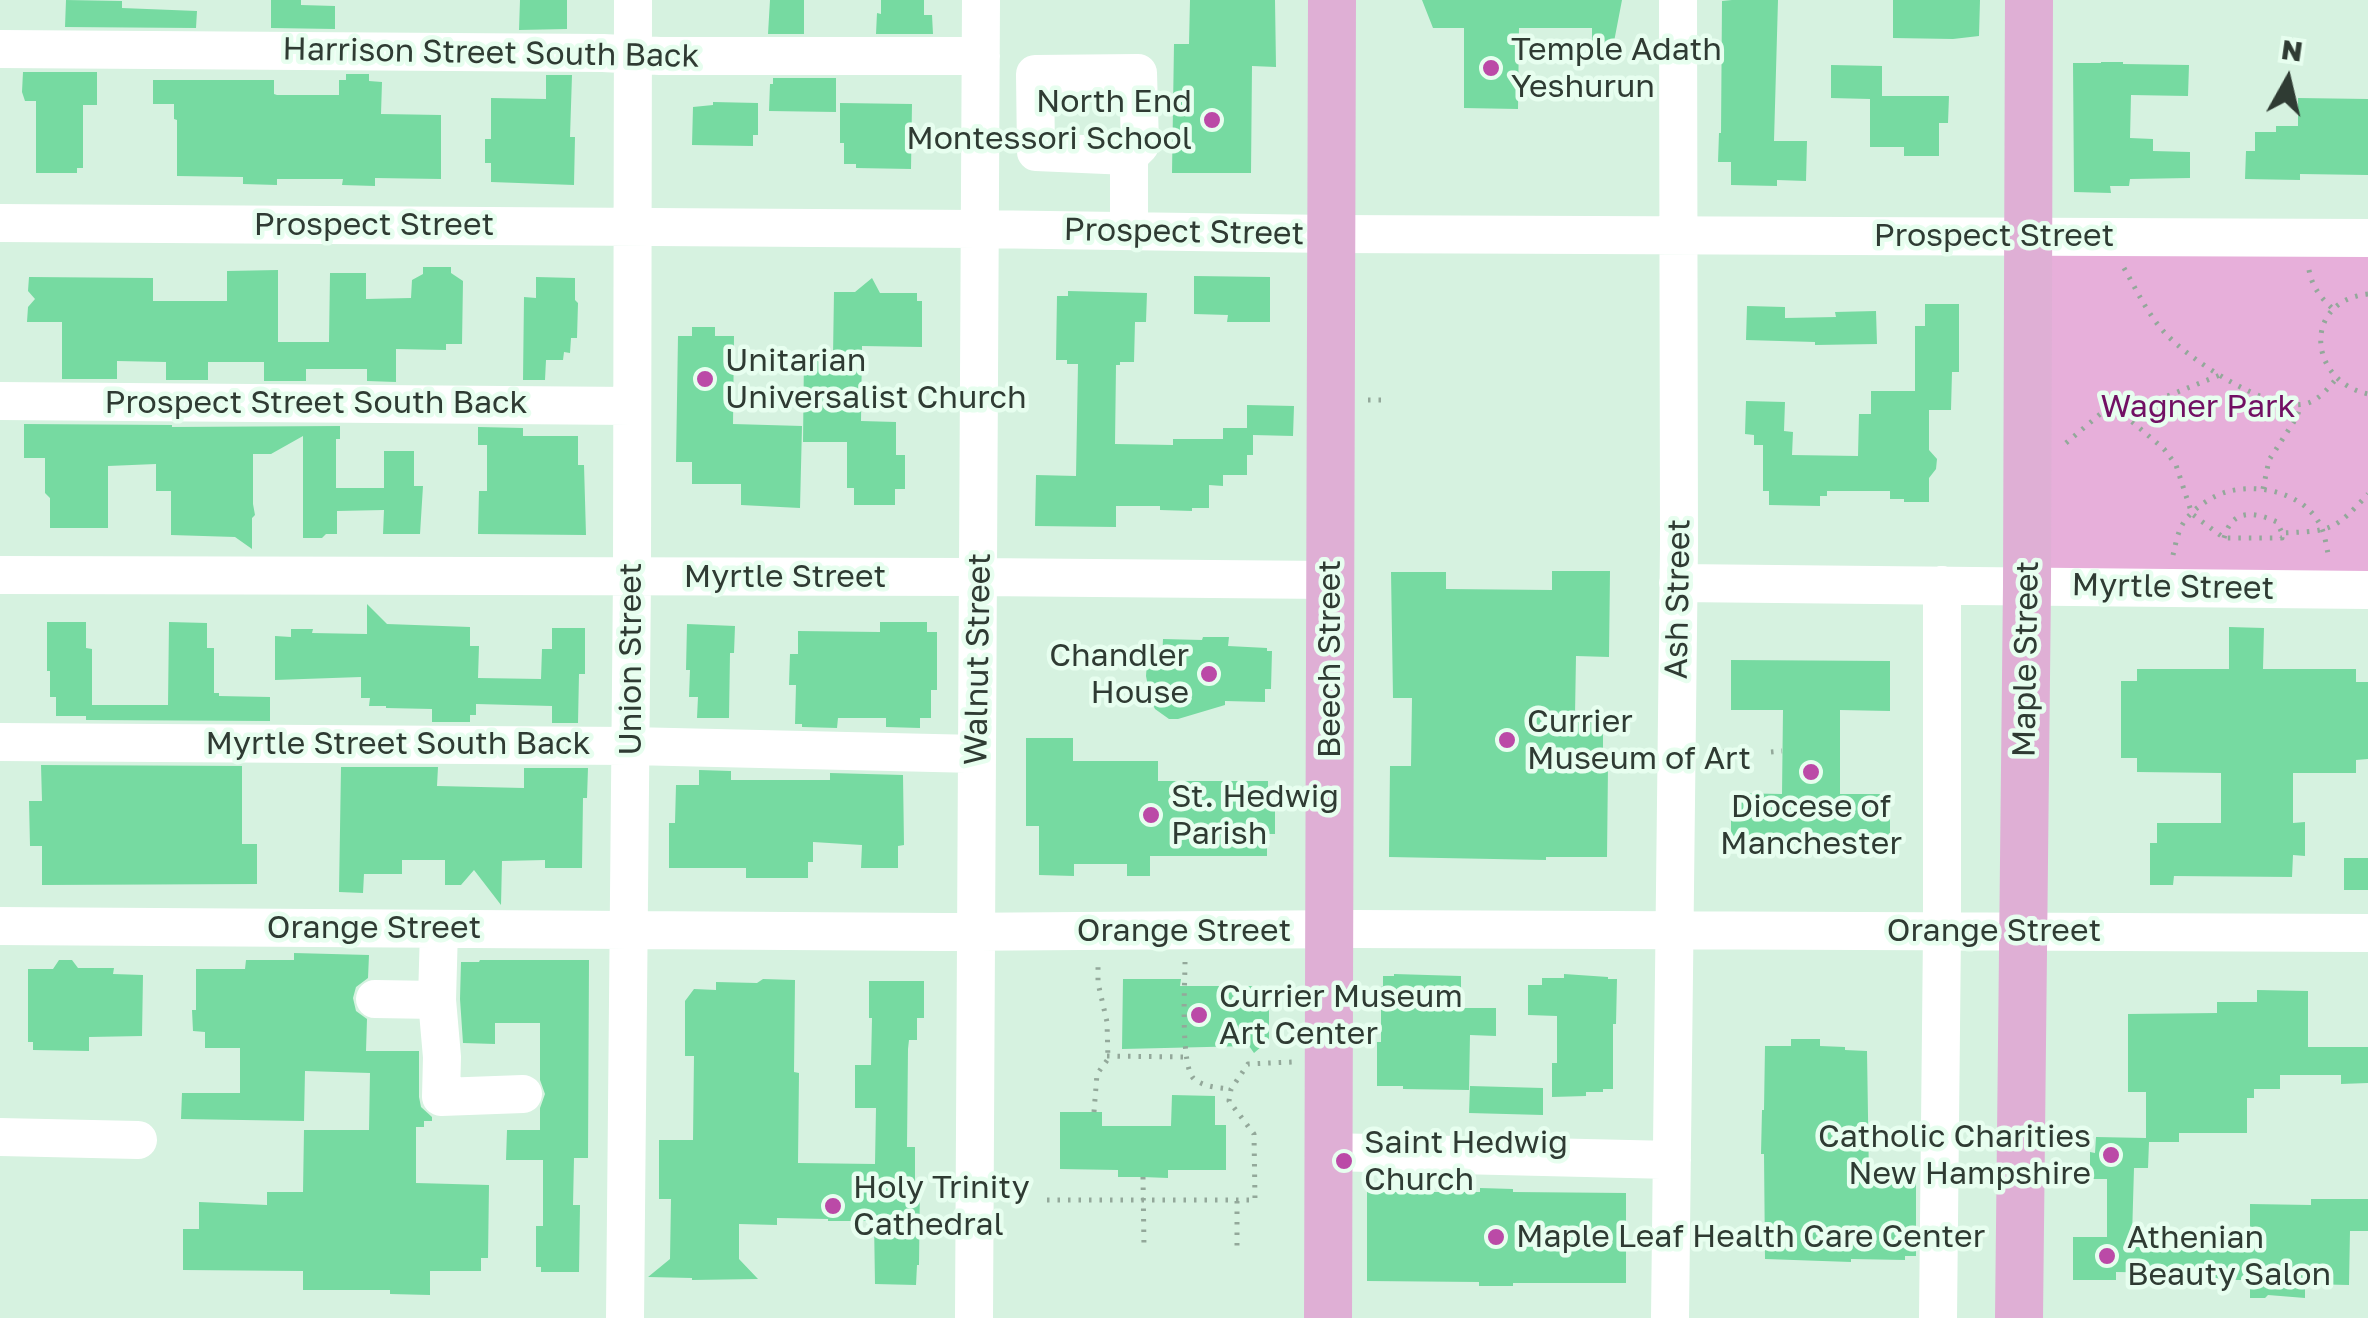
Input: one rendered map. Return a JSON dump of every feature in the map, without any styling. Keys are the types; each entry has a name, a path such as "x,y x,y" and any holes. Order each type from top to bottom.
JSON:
{"main road":[{"name":"Beech Street","path":"1328,1318 1332,0"},
{"name":"Maple Street","path":"2019,1318 2029,0"}],"street":[{"name":"Union Street","path":"625,1318 633,0"},
{"name":"Walnut Street","path":"974,1318 981,0"},
{"name":"Ash Street","path":"1670,1318 1678,583 1678,0"},
{"name":"Harrison Street South Back","path":"0,48 982,56"},
{"path":"1129,156 1129,231"},
{"name":"Prospect Street","path":"0,222 1330,234 2368,238"},
{"name":"Prospect Street South Back","path":"0,400 632,406"},
{"name":"Myrtle Street","path":"0,575 1330,580"},
{"name":"Myrtle Street","path":"1678,583 2368,590"},
{"path":"1938,1318 1942,585"},
{"name":"Myrtle Street South Back","path":"0,742 630,746 977,754"},
{"name":"Orange Street","path":"0,926 976,932 2368,933"},
{"path":"438,929 442,1097 524,1094"},
{"path":"375,999 437,1000"},
{"path":"0,1137 138,1140"},
{"path":"1328,1152 1672,1160"}],"path":[{"path":"2120,262 2166,334 2236,386 2286,404 2300,404 2320,397 2337,378"},
{"path":"2308,264 2314,287 2333,310"},
{"path":"2368,294 2345,300 2333,310 2320,339 2325,362 2337,378 2368,394"},
{"path":"2052,451 2104,410 2154,401 2220,375"},
{"path":"2263,489 2270,460 2297,418 2300,404"},
{"path":"2116,408 2164,449 2176,466 2192,514 2224,538 2282,538 2282,528 2277,522 2250,514 2235,518 2227,526 2224,538"},
{"path":"2174,555 2182,525 2208,500 2226,492 2263,489 2306,506 2319,522 2329,558"},
{"path":"2282,533 2322,531 2339,523 2368,494"},
{"path":"1771,752 1782,751"},
{"path":"1723,752 1734,752"},
{"path":"1094,1112 1097,1074 1107,1056 1098,954"},
{"path":"1186,954 1185,1058 1189,1073 1209,1086 1231,1089"},
{"path":"1107,1056 1185,1058"},
{"path":"1047,1200 1255,1200 1254,1134 1229,1101 1231,1089 1248,1064 1294,1062"},
{"path":"1208,1096 1209,1086"},
{"path":"1143,1178 1144,1248"},
{"path":"1237,1200 1237,1248"}],"green space":[{"name":"Wagner Park","path":"2029,236 2368,238 2368,590 2051,586"}],"building":[{"path":"66,0 122,1 122,8 197,11 196,28 65,27"},
{"path":"271,0 335,6 335,29 271,28"},
{"path":"520,0 567,0 567,29 519,30"},
{"path":"770,0 804,0 804,34 768,34"},
{"path":"881,0 924,0 924,15 932,15 933,34 876,34"},
{"name":"North End Montessori School","path":"1190,0 1275,0 1276,67 1252,66 1251,173 1172,173 1174,44 1189,44"},
{"name":"Temple Adath Yeshurun","path":"1422,0 1622,0 1613,47 1592,47 1592,28 1519,28 1518,109 1464,108 1464,28 1433,28"},
{"path":"1778,0 1774,141 1807,141 1806,181 1777,180 1777,186 1731,185 1731,162 1718,162 1722,1"},
{"path":"1893,0 1980,0 1979,36 1893,38"},
{"path":"2073,63 2189,65 2188,96 2131,95 2130,138 2153,139 2153,151 2190,152 2190,178 2130,179 2129,186 2110,186 2111,193 2074,192"},
{"path":"1831,65 1882,66 1882,96 1949,96 1948,123 1939,123 1939,156 1904,156 1904,147 1870,147 1870,99 1831,98"},
{"path":"23,72 97,72 97,105 83,105 83,168 77,168 77,173 36,173 36,101 25,101"},
{"path":"346,74 369,74 369,81 382,82 381,114 441,115 441,179 375,178 375,186 342,185 343,179 277,179 277,185 243,184 243,177 177,176 174,104 153,104 153,80 274,80 277,95 339,95 339,80 346,80"},
{"path":"546,75 572,75 570,137 575,137 574,185 491,182 491,163 485,163 485,139 491,139 491,98 546,99"},
{"path":"773,78 836,78 836,112 769,111"},
{"path":"2298,98 2368,99 2368,175 2300,174 2300,180 2245,179 2246,151 2255,151 2255,132 2276,132 2276,126 2298,126"},
{"path":"713,102 758,103 758,135 753,135 753,146 692,145 693,107"},
{"path":"840,103 912,104 911,169 856,168 856,164 844,164"},
{"path":"423,267 451,267 451,273 463,281 462,344 446,344 446,350 396,349 396,382 367,381 367,369 306,369 306,381 264,381 264,362 208,362 208,380 166,380 166,362 117,361 117,379 62,379 62,322 27,322 28,307 35,299 28,291 29,277 153,278 153,301 227,301 227,271 278,270 278,342 329,342 330,273 366,273 366,299 411,298 412,280 423,274"},
{"path":"1194,276 1270,277 1270,322 1227,322 1228,315 1194,314"},
{"path":"536,277 575,278 577,338 571,338 570,353 564,352 563,360 546,360 545,380 523,380 524,297 536,298"},
{"path":"872,278 880,293 917,293 917,301 922,301 922,347 862,346 861,421 896,422 896,455 905,455 905,489 895,489 895,505 854,505 854,488 847,488 847,442 803,442 804,355 833,356 834,292 855,292"},
{"path":"1068,291 1147,293 1146,322 1135,322 1134,362 1116,365 1115,444 1173,445 1173,439 1223,439 1223,428 1247,428 1247,405 1294,406 1293,436 1253,435 1247,475 1223,475 1223,486 1209,485 1209,508 1192,511 1116,506 1116,527 1035,526 1036,475 1076,476 1078,364 1056,360 1057,296 1068,296"},
{"path":"1925,304 1959,304 1959,372 1952,372 1951,410 1929,410 1929,450 1937,459 1929,478 1929,502 1890,499 1890,491 1827,491 1827,496 1820,496 1820,506 1769,505 1769,491 1763,491 1763,445 1754,445 1754,435 1745,434 1746,401 1785,402 1784,431 1793,432 1792,455 1858,456 1859,414 1871,414 1871,391 1915,391 1915,326 1925,326"},
{"path":"1747,306 1785,307 1785,318 1876,311 1877,344 1746,340"},
{"name":"Unitarian Universalist Church","path":"692,327 715,327 715,336 734,336 733,424 802,426 800,508 741,505 741,484 692,484 692,462 676,462 678,336 692,336"},
{"path":"24,424 340,426 340,439 336,439 336,488 384,488 384,451 414,451 414,486 423,486 420,534 383,534 384,510 337,511 337,534 303,538 303,436 271,454 253,454 252,549 235,537 171,535 171,491 156,491 156,464 108,466 108,528 50,528 45,458 24,458"},
{"path":"478,427 523,428 523,436 578,436 578,465 584,465 586,535 478,534 479,491 487,491 487,445 478,445"},
{"name":"Currier Museum of Art","path":"1552,571 1610,571 1609,657 1576,656 1575,715 1603,715 1603,766 1608,766 1607,857 1389,857 1390,766 1411,766 1412,698 1393,698 1391,572 1446,572 1446,589 1552,590"},
{"path":"367,604 387,624 470,627 470,646 479,646 478,678 541,679 542,649 552,649 552,628 585,628 585,674 579,674 578,723 552,723 552,706 476,704 476,715 470,715 470,722 432,722 432,709 369,706 370,698 361,698 361,677 275,680 275,636 291,637 291,629 367,634"},
{"path":"47,622 86,622 86,648 92,649 92,705 168,705 169,622 207,623 207,648 214,648 214,693 270,697 270,721 86,720 86,716 56,716 56,697 50,697 47,671"},
{"path":"880,622 927,622 927,632 937,632 937,690 931,690 931,718 920,718 920,728 886,727 886,718 838,718 837,728 795,724 796,685 789,685 790,654 798,654 798,631 880,632"},
{"path":"687,624 735,626 734,653 730,653 729,718 697,718 698,697 689,697 690,670 686,670"},
{"path":"2229,627 2264,628 2263,669 2356,669 2356,682 2368,682 2368,759 2356,760 2356,773 2293,773 2293,823 2305,822 2305,856 2293,855 2292,877 2174,876 2173,885 2150,885 2150,843 2157,843 2157,823 2221,823 2221,773 2137,772 2137,758 2121,758 2121,681 2137,681 2137,669 2229,669"},
{"name":"Chandler House","path":"1229,637 1228,646 1272,651 1271,689 1265,689 1265,702 1225,701 1225,705 1178,719 1169,719 1155,709 1146,676 1147,662 1162,663 1163,639"},
{"name":"Diocese of Manchester","path":"1731,660 1890,661 1890,711 1840,710 1840,794 1890,794 1890,845 1731,844 1731,793 1782,794 1783,710 1731,710"},
{"name":"St. Hedwig Parish","path":"1026,738 1073,738 1073,761 1158,761 1158,781 1268,781 1268,803 1275,804 1275,834 1267,834 1267,856 1150,856 1150,876 1127,876 1127,864 1074,864 1074,876 1039,875 1039,826 1026,826"},
{"path":"41,765 242,766 242,844 257,844 257,884 42,885 42,846 30,846 29,801 42,801"},
{"path":"341,767 438,767 437,786 524,788 524,768 588,768 587,798 583,798 582,868 545,868 545,860 502,861 501,905 474,870 461,885 445,885 445,860 402,860 402,874 364,874 363,893 339,892"},
{"path":"699,770 731,771 731,780 830,780 830,773 903,775 904,845 898,846 898,868 861,868 862,845 813,842 808,878 746,878 746,868 669,868 669,823 675,823 676,785 699,785"},
{"path":"2344,858 2368,858 2368,890 2344,890"},
{"path":"294,953 369,955 368,978 356,987 353,998 356,1011 367,1019 366,1051 419,1051 419,1097 421,1107 432,1121 416,1127 416,1183 489,1185 488,1258 481,1258 481,1271 430,1271 430,1295 390,1294 390,1290 303,1290 303,1271 183,1270 183,1229 199,1229 199,1202 267,1205 267,1192 303,1192 304,1130 369,1130 370,1073 305,1071 304,1121 181,1119 182,1093 240,1093 240,1048 205,1048 205,1032 193,1031 196,969 245,969 246,960 294,960"},
{"path":"59,960 72,960 78,968 114,968 113,974 143,975 142,1036 89,1037 89,1051 33,1050 33,1042 28,1042 28,969 53,969"},
{"path":"589,960 588,1158 574,1158 573,1205 580,1205 579,1272 541,1272 541,1267 536,1267 536,1226 543,1226 543,1160 506,1160 507,1130 540,1130 540,1108 545,1094 540,1080 540,1023 495,1023 495,1044 463,1043 461,962"},
{"path":"1564,974 1617,979 1613,1089 1586,1092 1586,1096 1552,1097 1557,1016 1528,1015 1528,985 1542,985 1542,978 1564,978"},
{"path":"1383,976 1461,976 1461,1008 1496,1008 1496,1036 1470,1035 1469,1090 1377,1086 1381,987"},
{"path":"763,979 795,980 798,1163 875,1164 876,1108 855,1108 855,1065 871,1065 869,981 924,981 924,1018 917,1018 917,1040 909,1040 908,1049 907,1147 915,1147 915,1183 920,1183 916,1285 875,1284 874,1221 828,1219 777,1218 777,1225 739,1224 739,1259 758,1279 648,1277 670,1259 671,1199 659,1199 659,1140 693,1140 694,1056 685,1056 685,1001 694,989 716,990 716,982 757,983"},
{"name":"Currier Museum Art Center","path":"1123,979 1181,979 1180,986 1269,986 1269,1046 1254,1053 1249,1046 1122,1049"},
{"path":"2257,990 2308,991 2308,1047 2368,1047 2368,1083 2341,1084 2341,1075 2280,1075 2280,1089 2254,1089 2254,1098 2247,1098 2247,1133 2179,1133 2179,1142 2149,1142 2148,1168 2134,1168 2132,1237 2142,1237 2142,1250 2250,1249 2250,1204 2311,1205 2311,1199 2368,1199 2368,1231 2350,1231 2349,1285 2305,1284 2305,1298 2250,1298 2250,1280 2180,1280 2180,1273 2116,1272 2116,1280 2073,1280 2073,1237 2107,1237 2107,1179 2090,1179 2090,1152 2095,1153 2096,1137 2146,1138 2146,1092 2128,1092 2128,1014 2217,1013 2217,1002 2257,1002"},
{"path":"1791,1039 1820,1039 1820,1046 1867,1051 1869,1180 1916,1180 1916,1256 1851,1262 1765,1259 1761,1154 1765,1046 1791,1046"},
{"path":"1470,1086 1543,1088 1543,1115 1469,1113"},
{"path":"1172,1095 1215,1096 1215,1125 1226,1125 1226,1170 1168,1170 1168,1178 1118,1177 1118,1170 1060,1169 1060,1112 1102,1112 1102,1126 1171,1126"},
{"name":"Maple Leaf Health Care Center","path":"1480,1188 1626,1193 1626,1283 1479,1286 1479,1282 1367,1281 1367,1192 1480,1192"}],"place":[{"name":"Temple Adath Yeshurun","path":"1491,68"},
{"name":"North End Montessori School","path":"1212,120"},
{"name":"Unitarian Universalist Church","path":"705,379"},
{"name":"Chandler House","path":"1209,674"},
{"name":"Currier Museum of Art","path":"1507,740"},
{"name":"Diocese of Manchester","path":"1811,772"},
{"name":"St. Hedwig Parish","path":"1151,815"},
{"name":"Currier Museum Art Center","path":"1199,1015"},
{"name":"Catholic Charities New Hampshire","path":"2111,1155"},
{"name":"Saint Hedwig Church","path":"1344,1161"},
{"name":"Holy Trinity Cathedral","path":"833,1206"},
{"name":"Maple Leaf Health Care Center","path":"1496,1237"},
{"name":"Athenian Beauty Salon","path":"2107,1256"}]}
